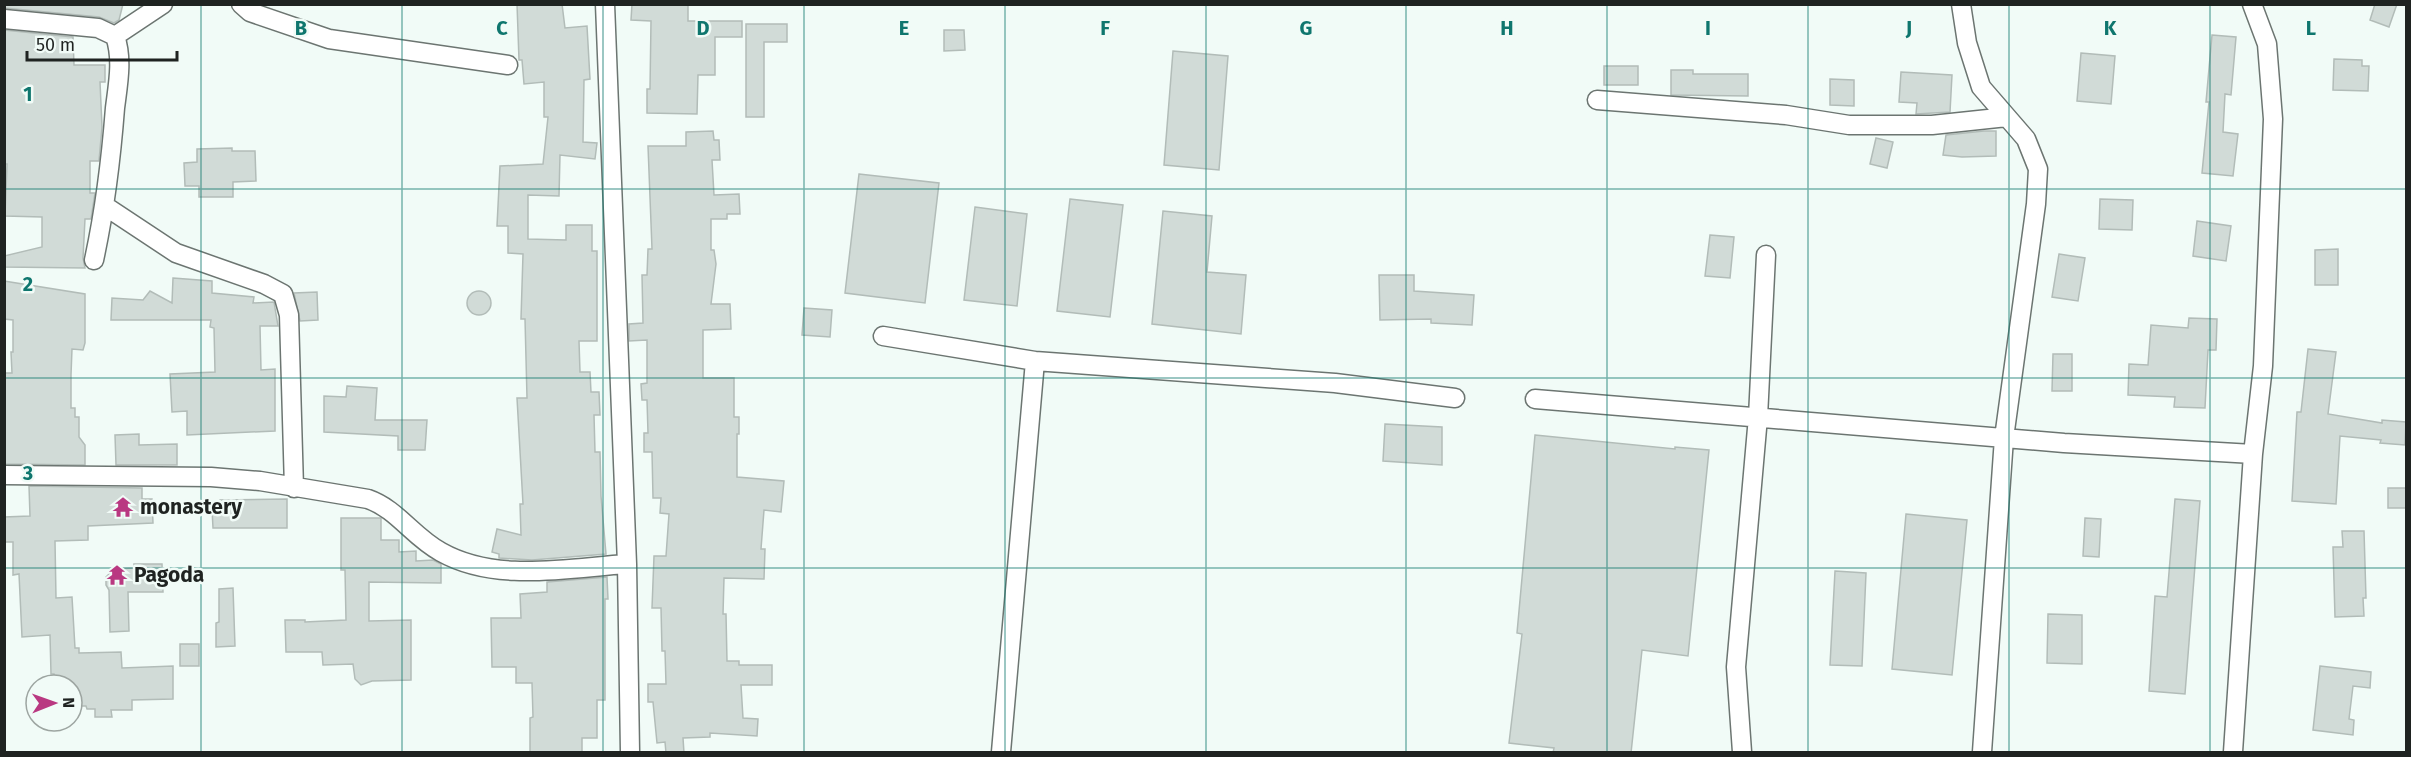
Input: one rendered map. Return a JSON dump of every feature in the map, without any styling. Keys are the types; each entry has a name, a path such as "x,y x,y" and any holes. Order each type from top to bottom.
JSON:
{"street":[{"path":"115,36 163,4"},
{"path":"241,4 250,12 329,39 508,65"},
{"path":"606,4 627,564 630,753"},
{"path":"1961,4 1967,43 1982,87 2026,139 2038,169 2036,204 2004,438 1982,753"},
{"path":"2233,753 2253,454 2263,366 2273,119 2267,44 2252,4"},
{"path":"4,19 98,28 115,36 121,51 105,206 94,260"},
{"path":"1597,100 1786,115 1849,125 1932,125 2007,117"},
{"path":"105,206 176,253 264,284 283,294 289,315 294,488"},
{"path":"1742,753 1736,667 1758,417 1766,255"},
{"path":"883,336 1035,362 1335,382 1455,398"},
{"path":"1001,753 1035,362"},
{"path":"1535,399 2004,438 2253,454"},
{"path":"4,475 211,477 260,481 368,499 382,504 415,535 440,552 484,568 523,570 627,564"}],"building":[{"path":"4,4 123,4 119,20 114,23 99,17 4,8"},
{"path":"517,4 562,4 565,28 587,26 590,79 584,80 583,142 597,143 595,159 560,155 559,196 528,195 528,239 566,240 566,225 592,225 592,251 597,251 597,341 579,341 580,372 590,372 591,392 599,392 600,415 594,415 595,452 600,452 606,554 532,560 499,558 499,554 492,552 497,529 521,535 520,504 523,504 517,398 527,398 525,319 521,319 523,254 508,253 508,226 497,226 500,166 543,164 548,117 544,117 544,82 524,84 522,60 519,60"},
{"path":"632,4 688,4 688,21 742,21 742,37 715,37 715,75 698,75 697,114 647,113 647,89 650,89 651,21 631,20"},
{"path":"2375,4 2397,4 2389,27 2370,20"},
{"path":"746,24 787,24 787,42 764,42 764,117 746,117"},
{"path":"4,30 73,37 74,65 105,65 105,82 100,82 102,127 99,161 90,161 90,193 95,193 91,219 85,219 83,258 85,268 4,267 4,256 42,247 42,217 5,216 7,164 4,164"},
{"path":"944,30 964,30 965,50 944,51"},
{"path":"2212,35 2236,37 2231,95 2225,94 2223,132 2238,134 2233,176 2202,173 2209,102 2206,102"},
{"path":"1173,51 1228,56 1219,170 1164,165"},
{"path":"2081,53 2115,56 2111,104 2077,101"},
{"path":"2334,59 2362,60 2362,66 2369,66 2368,91 2333,90"},
{"path":"1604,66 1638,66 1638,85 1604,85"},
{"path":"1671,70 1693,70 1693,74 1748,74 1748,96 1671,95"},
{"path":"1901,72 1952,75 1950,112 1916,114 1917,103 1899,102"},
{"path":"1830,79 1854,80 1854,106 1830,105"},
{"path":"713,131 714,140 719,140 720,160 712,160 714,195 739,194 740,214 727,214 727,219 711,219 711,250 714,250 716,264 711,304 730,304 731,329 703,330 703,378 734,378 734,417 739,417 737,477 784,481 781,512 764,510 761,549 765,549 764,579 724,578 723,614 726,614 727,661 739,661 739,665 772,665 772,685 741,685 743,718 758,719 757,736 710,733 710,737 683,738 684,753 666,753 665,742 657,743 653,702 648,702 648,684 666,684 665,651 662,651 661,608 652,608 654,556 666,556 669,514 660,513 661,498 653,498 652,452 644,452 644,433 648,433 647,400 642,400 641,384 647,383 647,340 629,341 629,324 643,323 642,275 647,275 648,249 652,249 648,146 686,146 686,132"},
{"path":"1996,131 1996,156 1943,155 1946,135"},
{"path":"1876,138 1893,142 1887,168 1870,164"},
{"path":"232,148 232,151 255,151 256,181 233,182 233,197 199,197 199,186 185,186 184,163 197,162 197,149"},
{"path":"859,174 939,183 925,303 845,293"},
{"path":"1070,199 1123,205 1110,317 1057,311"},
{"path":"2100,199 2133,200 2132,230 2099,229"},
{"path":"975,207 1027,214 1017,306 964,300"},
{"path":"1163,211 1212,216 1207,272 1246,275 1241,334 1152,324"},
{"path":"2197,221 2231,226 2226,261 2193,256"},
{"path":"1710,235 1734,237 1730,278 1705,276"},
{"path":"2338,249 2338,285 2315,285 2315,250"},
{"path":"2059,254 2085,258 2078,301 2052,297"},
{"path":"1379,275 1414,275 1414,291 1474,295 1472,325 1431,323 1431,319 1380,320"},
{"path":"173,278 212,281 212,293 254,297 253,303 274,302 278,326 260,326 261,370 275,369 275,431 187,435 187,411 172,412 170,374 215,372 214,328 210,327 211,320 111,320 112,298 143,300 150,291 172,303"},
{"path":"4,281 85,294 85,343 83,350 72,349 71,408 75,408 75,417 79,417 79,437 85,445 85,465 4,464 4,373 12,373 13,320 4,319"},
{"path":"479,291 484,292 490,298 490,308 484,314 479,315 474,314 468,308 467,303 468,298 474,292"},
{"path":"317,292 318,320 300,321 294,293"},
{"path":"804,308 832,310 830,337 802,335"},
{"path":"2189,318 2217,319 2216,350 2208,350 2205,408 2174,407 2175,397 2128,395 2129,364 2148,365 2151,325 2188,328"},
{"path":"2308,349 2336,352 2328,414 2382,423 2382,420 2406,422 2405,445 2340,436 2336,504 2292,501 2297,412 2301,412"},
{"path":"2053,354 2072,354 2072,391 2052,391"},
{"path":"347,386 377,388 375,420 427,420 425,450 398,450 398,436 324,432 324,396 346,397"},
{"path":"1385,424 1442,427 1442,465 1383,461"},
{"path":"139,434 139,445 177,444 177,465 116,465 115,435"},
{"path":"1535,435 1675,449 1675,447 1709,450 1688,656 1642,650 1631,753 1553,753 1554,748 1509,743 1522,634 1517,633"},
{"path":"29,486 142,488 142,499 152,499 153,523 88,526 88,540 55,541 56,598 72,597 75,648 79,648 79,653 121,652 122,668 173,666 173,699 132,700 132,710 111,710 112,717 95,717 95,709 87,709 84,706 84,673 51,673 50,635 22,637 19,574 13,575 13,542 4,542 4,517 30,516"},
{"path":"2388,488 2406,488 2406,508 2388,508"},
{"path":"287,499 287,528 213,528 212,509 220,509 220,500"},
{"path":"2175,499 2200,501 2185,694 2149,691 2155,596 2167,597"},
{"path":"1906,514 1967,520 1952,675 1892,669"},
{"path":"341,518 381,518 381,540 399,540 399,552 416,551 416,561 433,560 441,564 441,583 369,582 369,621 411,620 411,680 372,681 361,685 355,679 353,664 323,665 322,652 286,652 285,620 305,620 305,622 346,620 345,570 341,570"},
{"path":"2085,518 2101,519 2099,557 2083,556"},
{"path":"2342,531 2364,531 2366,598 2363,598 2364,616 2335,617 2333,547 2343,547"},
{"path":"134,564 162,564 163,592 128,592 129,631 110,632 109,590 106,577 114,569 134,568"},
{"path":"1835,571 1866,573 1862,666 1830,665"},
{"path":"607,577 605,700 597,700 597,738 582,738 582,753 530,753 530,718 533,717 532,683 516,683 516,667 492,667 491,618 521,618 520,594 547,592 547,582"},
{"path":"233,588 235,646 216,647 219,589"},
{"path":"2048,614 2082,615 2082,664 2047,663"},
{"path":"180,644 199,644 199,666 180,666"},
{"path":"2320,666 2371,672 2370,688 2353,686 2349,719 2354,720 2353,735 2313,730"}],"place":[{"name":"monastery","path":"123,507"},
{"name":"Pagoda","path":"117,575"}]}
